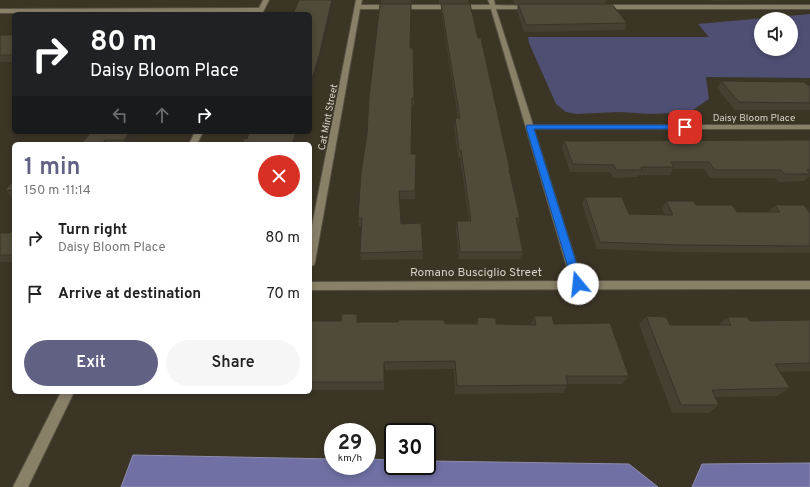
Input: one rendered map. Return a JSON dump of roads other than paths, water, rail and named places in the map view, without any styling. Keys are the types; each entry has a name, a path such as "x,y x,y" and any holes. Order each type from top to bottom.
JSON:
{"street":[{"path":"0,10 260,12 266,0"},
{"path":"626,0 632,8"},
{"path":"757,0 766,7"},
{"path":"359,3 492,4 539,7"},
{"name":"Cat Mint Street","path":"312,251 359,3"},
{"path":"492,4 578,284"},
{"path":"593,7 810,7"},
{"name":"Daisy Bloom Place","path":"530,127 810,127"},
{"name":"Romano Busciglio Street","path":"312,286 578,284 810,285"},
{"path":"20,487 67,394"}]}
